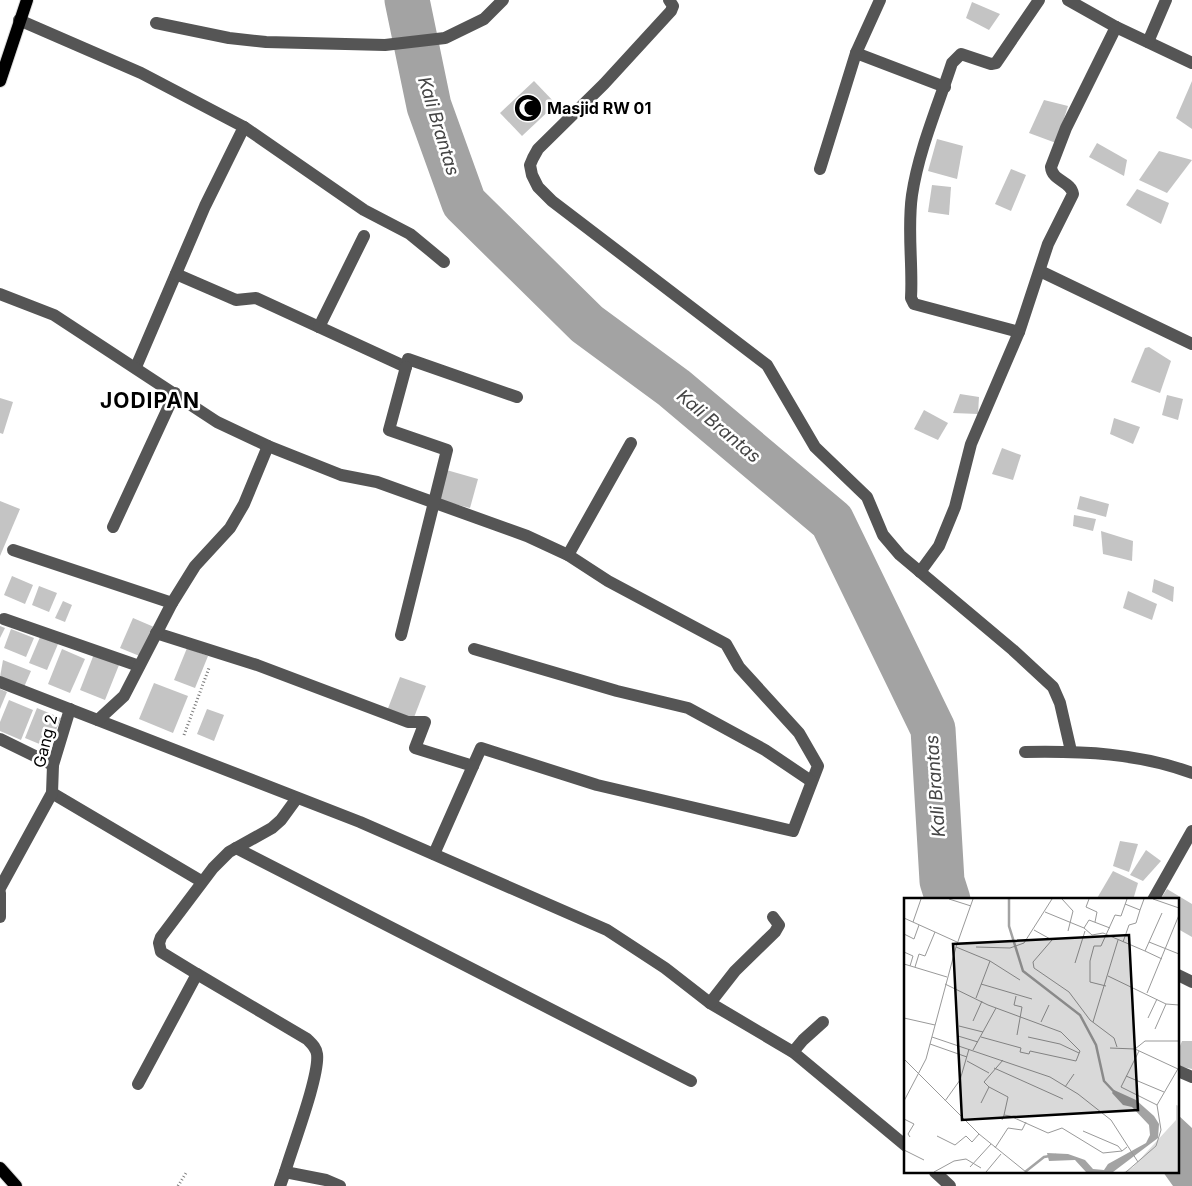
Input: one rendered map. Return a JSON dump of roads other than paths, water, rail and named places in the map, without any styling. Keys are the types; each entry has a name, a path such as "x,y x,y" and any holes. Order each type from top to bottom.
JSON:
{"main road":[{"path":"0,81 27,0"},
{"path":"0,1168 16,1186"}],"street":[{"path":"156,23 230,38 266,42 385,45 445,38 484,19 503,0"},
{"path":"668,0 673,6 671,11 604,84 538,149 530,165 538,188 767,364 815,447 867,497 882,535 900,556 1013,650 1053,687 1060,703 1071,751"},
{"path":"820,169 856,53 880,0"},
{"path":"1019,332 919,307 914,304 911,298 909,243 912,196 918,161 952,63 962,54 990,64 996,63 1039,0"},
{"path":"1068,0 1116,27 1192,63"},
{"path":"1148,42 1166,0"},
{"path":"20,20 141,73 244,127 364,210 410,234 444,262"},
{"path":"920,572 939,546 955,507 971,444 1019,332 1048,244 1073,194 1070,187 1054,176 1051,171 1053,159 1116,27"},
{"path":"856,53 945,86"},
{"path":"136,367 206,206 244,127"},
{"path":"319,327 364,236"},
{"path":"1040,270 1192,344"},
{"path":"176,274 236,300 256,298 406,367"},
{"path":"0,294 54,315 136,367 217,422 268,446 341,475 377,482 527,536 568,555 608,581 726,644 739,667 799,732 818,766 811,780 793,831 597,784 481,748 434,854"},
{"path":"401,635 447,450 389,430 408,359 517,397"},
{"path":"113,527 175,393"},
{"path":"568,555 631,443"},
{"path":"98,720 124,696 172,603 195,566 230,528 244,504 268,446"},
{"path":"13,550 172,603"},
{"path":"4,619 139,666"},
{"path":"156,633 216,651 310,684 343,699 408,722 425,722 416,748 473,766"},
{"path":"474,649 617,691 688,708 765,750 811,780"},
{"path":"0,682 360,822 607,930 665,968 710,1003 794,1052 904,1144"},
{"name":"Gang 2","path":"0,888 52,793 53,765 70,709"},
{"path":"0,738 53,765"},
{"path":"1025,752 1071,751 1146,759 1191,771"},
{"path":"52,793 201,882"},
{"path":"280,1186 314,1076 318,1056 316,1047 307,1038 161,952 159,943 201,882 236,848 272,828 281,820 297,798"},
{"path":"1154,898 1192,831"},
{"path":"236,848 691,1081"},
{"path":"0,893 0,917"},
{"path":"710,1003 734,971 775,932 779,925 774,917"},
{"path":"138,1084 197,974"},
{"path":"1180,977 1192,982"},
{"path":"794,1052 803,1040 823,1022"},
{"path":"1180,1072 1192,1077"},
{"path":"284,1172 326,1180 340,1186"},
{"path":"937,1174 950,1186"}],"waterway":[{"name":"Kali Brantas","path":"407,0 429,106 464,203 587,324 674,388 832,521 933,729 942,881 947,898"}],"place":[{"name":"Masjid RW 01","path":"528,108"}],"district":[{"name":"JODIPAN","path":"150,400"}]}
